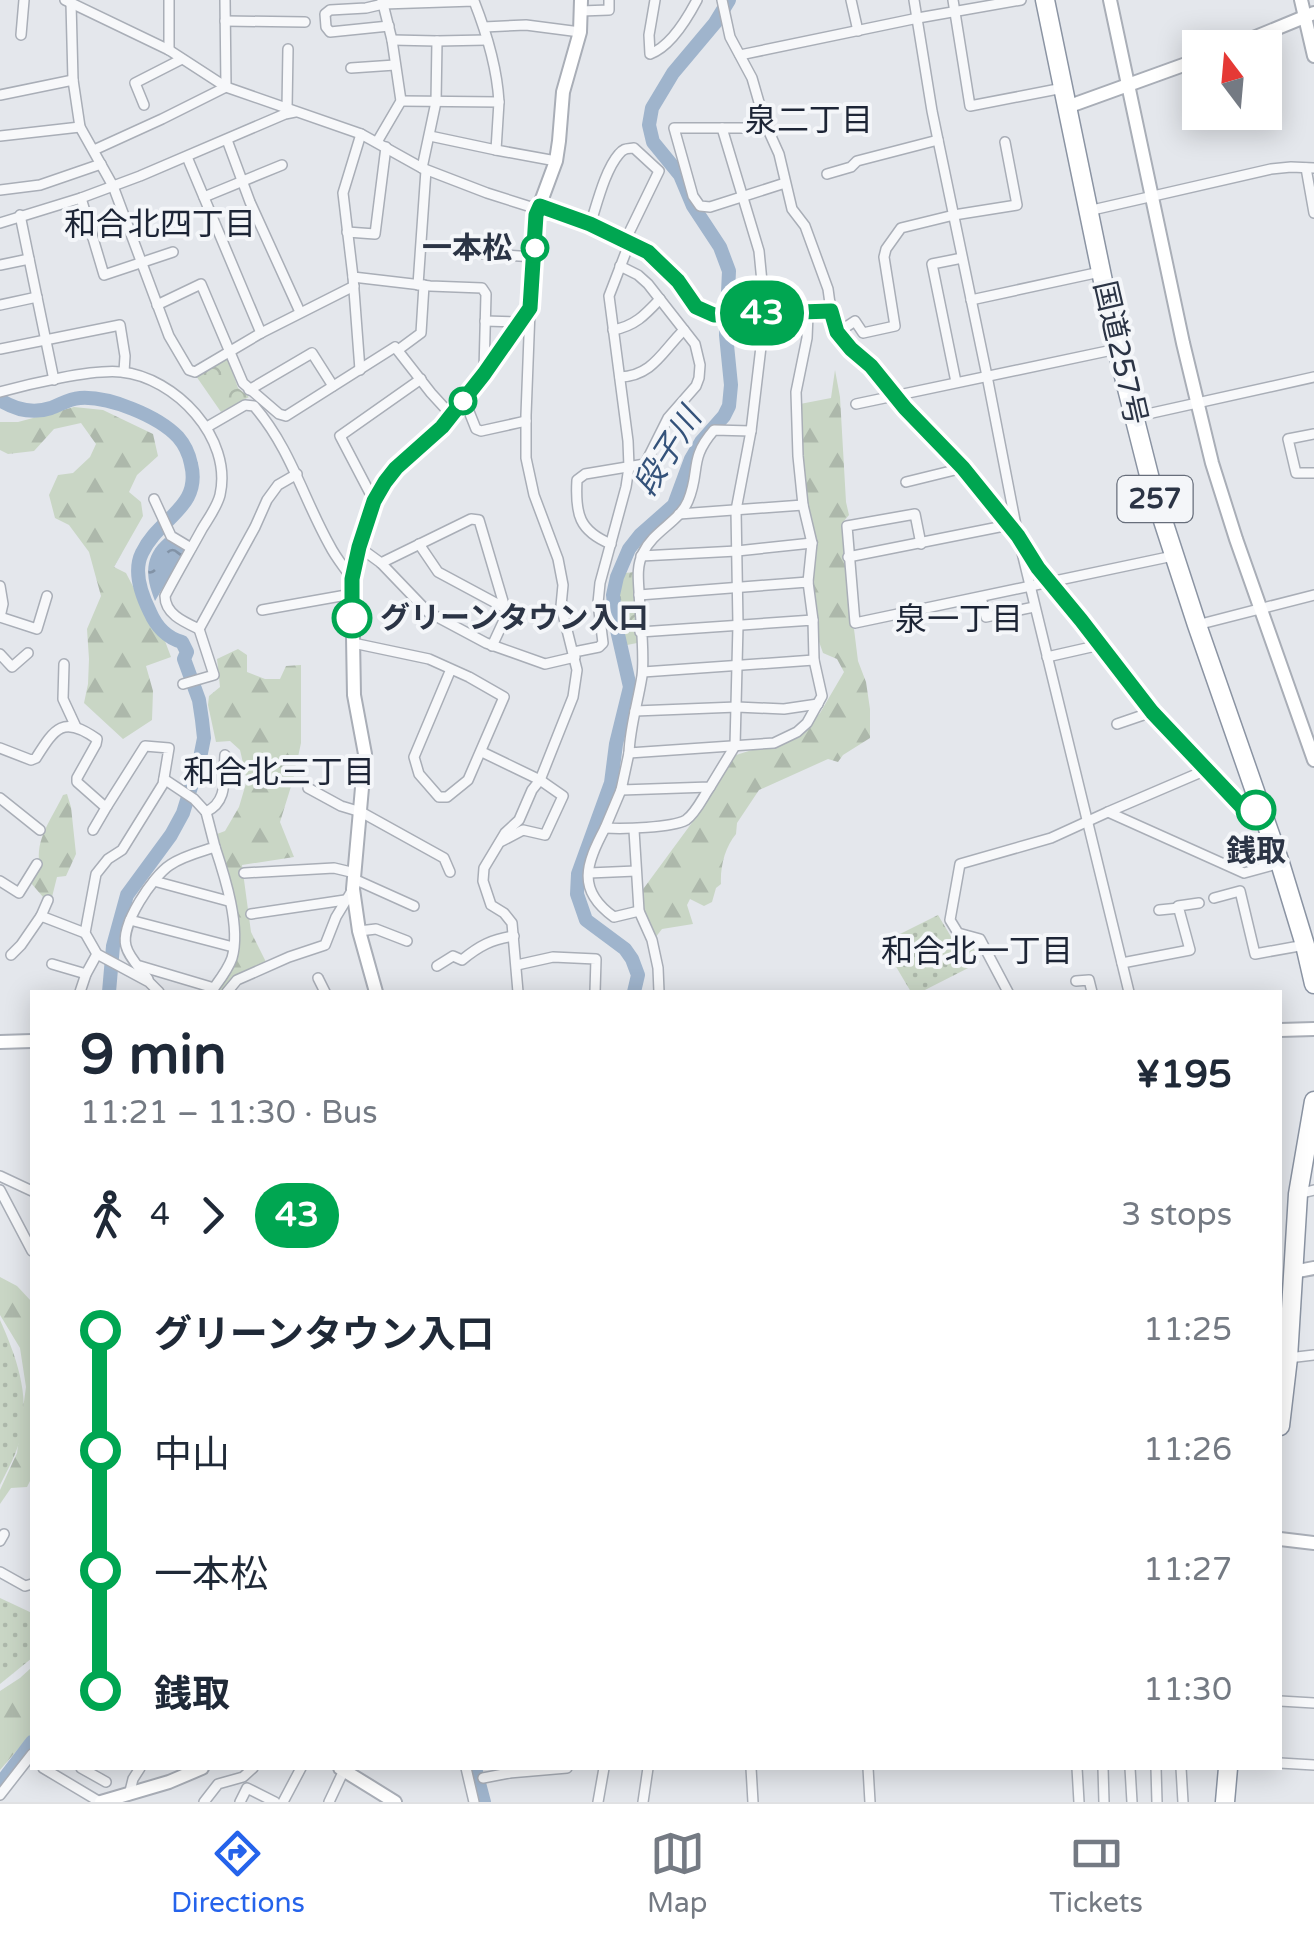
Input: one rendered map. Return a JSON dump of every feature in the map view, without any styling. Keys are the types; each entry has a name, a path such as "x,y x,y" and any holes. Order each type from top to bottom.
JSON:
{"highway":[{"name":"国道257号","path":"1045,0 1117,349 1162,522 1262,809 1313,974"},
{"path":"1282,1409 1288,1358 1288,1215 1306,1192 1314,1101"},
{"path":"1225,1802 1228,1770"}],"street":[{"path":"21,35 24,0"},
{"path":"169,0 169,50"},
{"path":"225,0 226,86"},
{"path":"518,990 512,923 491,904 483,881 484,868 505,833 519,820 540,780 578,677 561,606 558,559 534,494 526,458 536,215 556,161 562,92 580,32 582,6 609,10 608,0"},
{"path":"655,0 650,54 658,52 697,0"},
{"path":"722,0 730,37 752,78 779,154 792,209 805,226 828,289 837,332 963,468 1152,712 1241,806 1252,811 1262,809"},
{"path":"850,0 858,31"},
{"path":"914,0 932,111 1018,536 1129,990"},
{"path":"740,55 918,18 954,6 1022,0"},
{"path":"1110,0 1197,403 1231,526 1314,760"},
{"path":"1300,0 1309,16 1314,56"},
{"path":"484,374 486,294 482,288 353,282 195,372 189,370 157,305 112,186 80,126 69,1 169,50 226,86 362,134 424,169 487,194 540,206 590,224 648,252 678,281 696,307 714,315 831,311"},
{"path":"389,26 330,32 326,14 330,10 366,8 382,2 474,2 498,75 496,150"},
{"path":"347,232 375,234 381,144 401,102 382,2"},
{"path":"954,6 970,106 1063,88"},
{"path":"1274,30 1309,16"},
{"path":"225,21 305,22"},
{"path":"484,26 526,25 580,32"},
{"path":"392,40 487,40"},
{"path":"398,350 421,333 424,169 436,102 437,42"},
{"path":"288,49 291,110"},
{"path":"144,105 136,83 182,59"},
{"path":"351,68 395,64"},
{"path":"1068,107 1182,66"},
{"path":"0,95 74,80"},
{"path":"94,150 226,86"},
{"path":"401,102 499,102"},
{"path":"0,223 112,186 291,110"},
{"path":"765,123 752,128 674,128 693,196 700,206 710,207 784,183"},
{"path":"0,136 80,126"},
{"path":"605,828 634,830 685,820 735,746 736,510 751,430 765,313 759,251 722,128"},
{"path":"360,370 343,193 362,134"},
{"path":"430,136 556,161"},
{"path":"227,140 300,312"},
{"path":"826,174 851,167 857,161 938,140"},
{"path":"837,332 855,321 863,333 895,326 884,257 901,228 954,214 1017,205 1005,142"},
{"path":"359,547 381,563 428,612 492,646 545,664 600,648 600,583 629,467 608,296 659,171 634,148 624,149 618,155 590,224"},
{"path":"188,156 261,333"},
{"path":"0,190 40,185 101,164"},
{"path":"204,197 282,165"},
{"path":"1088,210 1291,166 1310,168 1314,213"},
{"path":"80,198 104,275 173,252"},
{"path":"20,215 54,380"},
{"path":"458,252 534,257"},
{"path":"956,382 932,264 962,258"},
{"path":"0,265 29,259"},
{"path":"612,544 596,538 582,524 576,484 585,474 645,464 668,418 699,378 698,352 684,330 648,284 620,266"},
{"path":"970,300 1101,272"},
{"path":"157,305 201,284 243,383 278,414 286,416 395,346 452,416"},
{"path":"0,305 37,297"},
{"path":"613,330 641,320 660,299"},
{"path":"375,990 359,931 352,885 364,754 354,695 352,643 352,586 359,547 374,501 396,468 452,416 530,308"},
{"path":"629,752 783,740 807,723 822,696 814,660 808,582 812,543 798,456 796,392 808,314"},
{"path":"485,320 521,322"},
{"path":"0,349 120,325 124,372"},
{"path":"620,377 640,374 654,366 684,330"},
{"path":"856,404 1117,349"},
{"path":"248,390 312,352 333,386"},
{"path":"1,388 124,372 172,393 207,427 218,451 220,498 164,602 182,621 199,629 214,676 183,684"},
{"path":"1134,417 1314,377"},
{"path":"374,501 340,436 421,379"},
{"path":"464,399 476,429 481,431 526,421"},
{"path":"207,427 245,405 254,406 270,424 352,586"},
{"path":"639,911 614,917 597,905 588,888 590,856 621,790 643,672 638,570 641,556 655,534 688,503 695,459 703,442 714,430 751,430"},
{"path":"1314,434 1288,439 1296,473 1314,472"},
{"path":"906,482 963,468"},
{"path":"199,629 268,500 278,486 297,474"},
{"path":"154,499 171,536 192,548"},
{"path":"680,514 803,505"},
{"path":"921,544 916,514 847,526 855,623 1173,556"},
{"path":"381,563 472,519 479,520 506,608 492,646"},
{"path":"848,557 1008,526"},
{"path":"641,556 812,543"},
{"path":"420,544 438,572 506,608"},
{"path":"639,596 808,582"},
{"path":"0,586 0,617 37,629 47,596"},
{"path":"262,610 352,586"},
{"path":"1196,625 1314,595"},
{"path":"981,597 986,617 1034,607"},
{"path":"640,632 813,620"},
{"path":"352,643 429,659 469,676 504,697 468,780 446,797 438,797 419,774 414,757 451,669"},
{"path":"1047,657 1100,646"},
{"path":"0,654 12,667 28,654"},
{"path":"643,672 814,660"},
{"path":"64,664 63,699 76,727"},
{"path":"635,711 784,709 818,704"},
{"path":"1116,724 1152,712"},
{"path":"0,748 31,760 54,730 76,727 97,740 77,782 107,806"},
{"path":"85,932 96,874 122,850 164,780 169,748 145,746 93,830"},
{"path":"482,752 540,780 563,796 545,835 524,830 500,842"},
{"path":"206,812 218,806 222,798 225,754"},
{"path":"1007,990 980,939 958,933 950,920 960,864 1051,838 1206,770"},
{"path":"138,965 212,990 232,960 235,938 206,812 164,780"},
{"path":"621,790 710,786"},
{"path":"308,788 444,858 450,872"},
{"path":"0,798 40,830"},
{"path":"1108,812 1244,873 1280,863"},
{"path":"634,830 639,911 652,940 658,990"},
{"path":"158,990 124,942 130,920 167,866 215,847"},
{"path":"0,881 19,893 37,864"},
{"path":"244,874 334,868 352,885 414,906"},
{"path":"589,873 636,871"},
{"path":"154,881 228,901"},
{"path":"251,914 352,885"},
{"path":"229,990 237,980 326,945 352,885"},
{"path":"1214,898 1240,891 1255,954 1305,945"},
{"path":"11,956 48,900"},
{"path":"1159,910 1199,903"},
{"path":"1122,962 1190,950 1179,908"},
{"path":"41,916 85,932 100,956 150,982"},
{"path":"130,920 233,947"},
{"path":"359,931 376,930 407,941"},
{"path":"436,966 453,956 462,960 479,945 514,936"},
{"path":"81,990 86,974 100,956"},
{"path":"517,966 553,957 596,960 594,990"},
{"path":"52,964 86,974"},
{"path":"318,978 323,990"},
{"path":"1076,981 1089,980 1092,990"},
{"path":"1282,1030 1314,1029"},
{"path":"0,1042 30,1041"},
{"path":"0,1176 30,1190"},
{"path":"0,1191 30,1247"},
{"path":"1288,1277 1314,1268"},
{"path":"1288,1358 1314,1355"},
{"path":"1282,1539 1314,1543"},
{"path":"0,1572 25,1586 30,1585"},
{"path":"1282,1700 1314,1703"},
{"path":"0,1796 30,1759"},
{"path":"1282,1763 1314,1764"},
{"path":"47,1770 104,1802 197,1770"},
{"path":"85,1770 106,1782"},
{"path":"129,1795 139,1770"},
{"path":"204,1802 218,1784 243,1778 251,1770"},
{"path":"283,1802 300,1770"},
{"path":"329,1802 342,1770"},
{"path":"343,1770 375,1796 395,1802"},
{"path":"466,1770 474,1802"},
{"path":"484,1778 508,1770"},
{"path":"598,1802 604,1770"},
{"path":"643,1802 648,1770"},
{"path":"752,1770 752,1802"},
{"path":"868,1770 870,1802"},
{"path":"1077,1770 1079,1802"},
{"path":"1103,1770 1104,1802"},
{"path":"1130,1770 1132,1802"},
{"path":"1156,1770 1157,1802"},
{"path":"1181,1770 1184,1802"},
{"path":"240,1802 247,1788 275,1802"}],"green space":[{"path":"228,359 238,388 249,397 221,412 196,376"},
{"path":"835,370 849,515 844,521 843,550 851,626 870,709 870,738 838,762 828,759 759,790 737,823 724,858 721,884 712,902 704,906 690,899 687,905 693,924 662,929 655,938 643,912 641,892 736,755 775,747 797,737 820,713 844,672 837,659 823,653 817,636 812,583 816,544 805,499 800,444 800,404 831,398"},
{"path":"74,407 103,410 153,434 158,456 137,475 129,492 141,502 143,516 114,567 126,573 171,657 146,666 153,691 152,720 123,739 84,703 88,684 87,629 101,596 89,552 69,525 55,518 49,495 58,475 73,473 90,457 96,444 81,423 54,429 34,451 8,454 0,450 0,422 18,422"},
{"path":"635,572 637,643 627,645 619,619 619,600 625,573"},
{"path":"238,649 247,655 247,672 265,679 280,679 286,666 301,665 301,743 280,822 294,857 242,865 251,932 267,964 224,990 214,990 239,952 230,882 217,834 225,831 239,807 247,780 240,750 230,741 216,742 208,705 209,696 220,687 217,659"},
{"path":"67,794 76,854 66,876 57,877 52,897 43,897 31,883 40,865 46,829"},
{"path":"938,915 953,940 972,944 980,962 925,990 910,990 882,943"},
{"path":"0,1277 17,1286 30,1300 30,1481 27,1487 11,1488 0,1504 0,1490 17,1453 26,1387 20,1348 0,1315"},
{"path":"0,1320 16,1361 24,1404 20,1441 0,1485"},
{"path":"0,1598 30,1612 30,1660 0,1684"},
{"path":"30,1669 30,1735 0,1770 0,1691"}],"water":[{"path":"165,538 185,551 155,601 148,567 153,552"}],"waterway":[{"name":"段子川","path":"634,990 638,975 632,959 625,949 586,920 577,894 578,874 611,783 630,687 613,595 629,549 674,505 691,459 729,406 731,385 726,335 729,271 680,175 653,142 649,125 652,108 673,73 729,0"},
{"path":"0,400 31,411 80,398 118,404 169,429 183,443 191,464 190,492 149,541 139,560 138,575 155,622 182,642 187,652 184,659 199,700 204,738 183,813 127,895 113,946 109,990"},
{"path":"0,1784 30,1745"},
{"name":"段子川","path":"476,1770 484,1802"}],"bus line":[{"name":"43","path":"352,618 352,579 374,501 396,468 442,427 530,308 536,215 540,206 590,224 648,252 665,266 696,307 714,315 831,311 837,332 963,468 1152,712 1241,806 1256,810"}],"place":[{"name":"一本松","path":"535,248"},
{"name":"グリーンタウン入口","path":"352,618"},
{"name":"銭取","path":"1256,810"}],"district":[{"name":"泉二丁目","path":"809,121"},
{"name":"和合北四丁目","path":"160,225"},
{"name":"泉一丁目","path":"959,620"},
{"name":"和合北三丁目","path":"279,773"},
{"name":"和合北一丁目","path":"977,952"}]}
